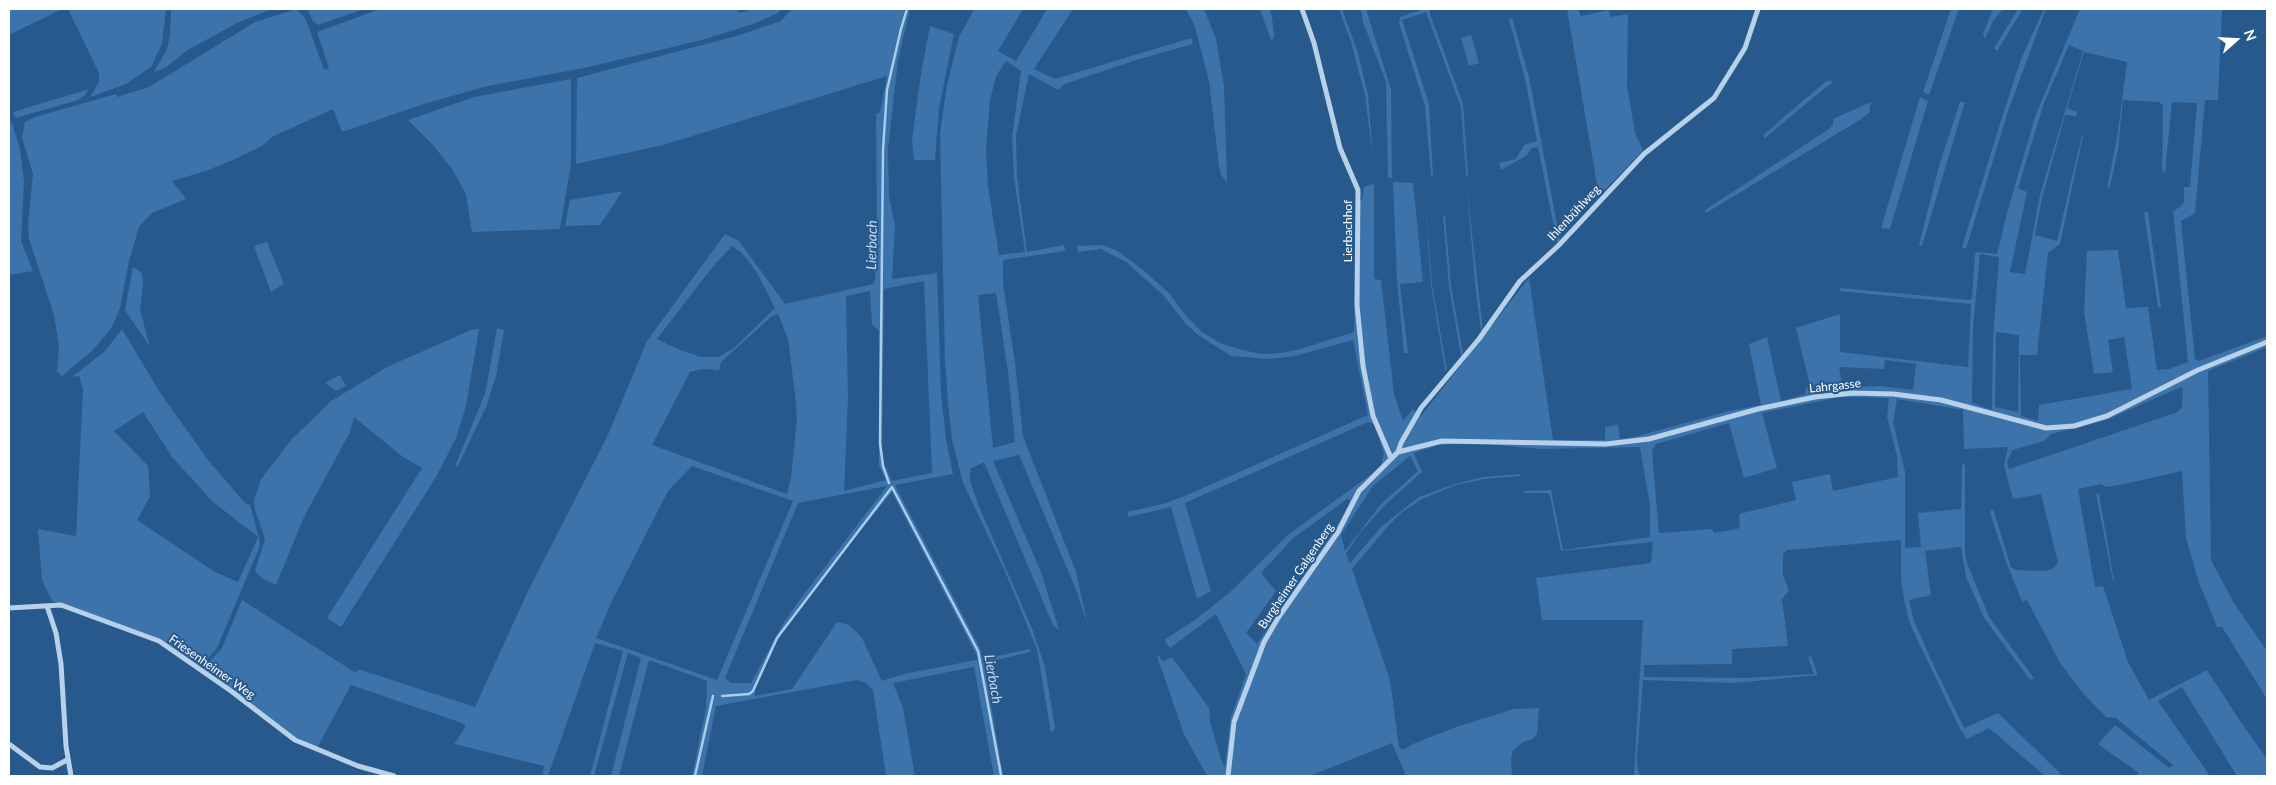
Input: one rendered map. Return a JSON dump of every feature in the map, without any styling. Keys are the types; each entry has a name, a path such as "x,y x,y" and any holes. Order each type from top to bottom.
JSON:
{"street":[{"name":"Lierbachhof","path":"1302,9 1314,43 1340,148 1358,190 1357,305 1362,366 1373,416 1392,458"},
{"name":"Ihlenbühlweg","path":"1398,452 1421,408 1479,339 1520,281 1558,246 1644,154 1714,98 1745,48 1758,9"},
{"name":"Lahrgasse","path":"1392,458 1398,452 1442,441 1606,444 1649,439 1758,409 1806,399 1853,393 1893,394 1941,400 2040,427 2074,426 2107,416 2198,370 2267,342"},
{"path":"1405,437 1412,448"},
{"name":"Burgheimer Galgenberg","path":"1228,776 1234,722 1264,642 1278,618 1338,532 1360,491 1392,458"},
{"name":"Friesenheimer Weg","path":"9,608 61,605 159,642 231,691 295,740 358,766 394,776"},
{"path":"47,606 56,633 61,664 67,760 71,776"},
{"path":"9,744 40,767 52,768 67,760"}],"shaded area":[{"path":"9,9 62,9 9,35"},
{"path":"68,9 166,9 162,44 151,67 126,84 90,97 99,82 99,73"},
{"path":"171,9 272,9 235,24 186,51 165,68 154,72 167,49 170,35"},
{"path":"297,9 306,20 324,70 329,68 317,32 380,9 738,9 739,13 753,9 782,9 778,13 756,23 702,40 584,68 488,86 427,103 342,132 333,109 272,137 262,146 235,159 206,171 172,181 186,199 152,213 139,227 129,261 120,308 112,327 92,351 62,376 57,372 59,347 54,315 29,239 28,225 33,174 22,138 25,122 35,117 116,94 117,97 149,87 255,22"},
{"path":"307,9 364,9 318,25 313,21"},
{"path":"792,9 910,9 898,60 888,149 889,196 895,226 892,279 937,273 941,393 946,439 953,474 895,485 980,648 983,659 1030,649 1030,652 984,663 1003,775 994,776 974,667 893,683 903,708 915,776 886,776 873,690 866,683 857,680 716,706 702,776 692,776 706,708 707,681 649,660 619,776 611,776 641,658 628,653 594,776 590,776 623,651 595,643 548,776 542,776 544,766 454,744 466,726 462,723 351,685 317,748 287,733 201,671 222,648 242,600 356,673 358,669 475,707 529,589 607,437 647,341 725,234 739,241 785,304 873,284 875,280 877,246 876,114 880,112 887,76 663,145 576,164 577,78 740,35 781,21","holes":["732,246 741,252 756,271 775,308 734,348 718,357 701,357 657,339 710,270","924,281 932,473 892,481 884,464 882,448 884,289","870,291 872,324 879,331 879,465 886,480 844,491 848,399 846,296","778,314 788,339 797,419 791,477 787,494 652,445 690,372 702,369 719,370 721,362 772,316","692,466 793,501 717,680 596,638 612,601 668,491","887,486 784,622 751,683 731,683 725,678 798,503","892,492 978,658 976,660 904,674 882,681 862,638 849,625 837,622 792,689 755,696 755,688 778,639 836,560"]},
{"path":"974,9 1023,9 998,51 1016,61 1047,9 1073,9 1034,69 1055,79 1191,38 1193,44 1133,61 1065,84 1058,90 1029,74 1016,136 1017,177 1027,252 1064,245 1065,251 1003,260 1003,283 1015,363 1023,436 1076,572 1088,626 1077,592 1019,455 993,461 1041,572 1059,630 1053,625 984,462 970,469 970,480 978,504 1033,631 1045,667 1055,728 1051,733 1037,649 1004,569 963,483 952,440 945,361 940,133 947,85 959,37","holes":["1006,61 1021,71 1012,137 1014,178 1025,252 999,255 988,187 986,148 990,100 996,76","996,293 1008,372 1015,442 993,448 978,295"]},
{"path":"1186,9 1204,9 1216,39 1224,86 1227,182 1221,175 1219,166 1209,81 1194,24"},
{"path":"1260,9 1269,9 1272,17 1274,35 1271,40"},
{"path":"1339,9 1342,9 1358,53 1368,95 1373,159 1365,95 1351,42"},
{"path":"1361,9 1366,9 1391,89 1392,178 1388,178 1386,82 1363,22"},
{"path":"1424,9 1435,9 1429,11 1463,104 1468,176 1466,176 1461,107 1426,12 1402,20 1429,104 1433,176 1435,177 1431,176 1425,106 1399,23 1400,17"},
{"path":"1567,9 1578,9 1581,16 1609,10 1610,17 1628,14 1627,86 1635,133 1643,150 1599,196"},
{"path":"1951,9 1959,9 1929,95 1923,92"},
{"path":"1993,9 2003,9 1993,21 1985,39 1983,34"},
{"path":"2018,9 2023,9 1997,51 1994,48"},
{"path":"2044,9 2046,9 2008,111 1966,249 1962,247 2003,114 2021,59"},
{"path":"2080,9 2222,9 2218,100 2205,100 2195,213 2181,221 2195,359 2199,361 2267,336 2267,347 2208,371 2211,560 2234,603 2267,651 2267,699 2222,627 2217,627 2198,580 2186,538 2182,471 2120,485 2106,487 2101,484 2078,489 2095,587 2103,586 2128,662 2149,700 2207,670 2267,759 2267,776 2237,776 2182,687 2158,701 2210,776 2137,776 2139,773 2098,744 2115,725 2169,768 2173,765 2116,718 2106,717 2080,690 2059,661 2027,600 2022,602 2005,559 1990,512 1993,509 2011,567 2016,570 2046,571 2055,567 2058,562 2041,494 2013,499 2004,466 2008,447 1964,449 1963,410 1897,399 1893,422 1905,472 1905,548 1921,547 1918,513 1961,509 1962,465 1965,464 1965,552 1967,563 1989,617 2034,678 2030,680 1984,618 1966,577 1961,547 1925,551 1931,595 1909,600 1914,621 1931,660 1964,728 1998,713 2063,776 2045,776 1989,728 1967,739 1960,729 1910,624 1901,579 1901,540 1787,550 1783,554 1783,575 1789,591 1782,599 1788,646 1732,649 1732,664 1644,665 1644,677 1747,678 1814,674 1808,657 1811,656 1818,675 1734,683 1643,680 1637,756 1640,776 1634,776 1643,620 1542,620 1536,578 1651,563 1653,542 1561,551 1550,496 1547,493 1523,493 1524,491 1551,490 1563,550 1650,537 1650,506 1640,447 1541,449 1475,443 1438,445 1414,453 1422,472 1384,506 1359,534 1346,554 1350,563 1382,526 1419,497 1455,484 1483,477 1520,474 1520,476 1484,479 1456,485 1422,499 1401,513 1389,525 1352,569 1390,680 1399,747 1403,750 1413,744 1456,727 1514,709 1539,708 1537,734 1533,739 1523,742 1513,750 1511,759 1512,776 1406,776 1392,743 1310,776 1207,776 1184,734 1157,656 1163,661 1172,657 1209,708 1210,722 1225,767 1231,717 1246,674 1216,614 1170,648 1164,640 1195,620 1228,594 1289,534 1369,476 1381,465 1384,453 1374,424 1368,422 1185,503 1211,591 1197,599 1171,507 1129,517 1127,512 1163,504 1187,495 1368,415 1353,340 1295,356 1269,359 1231,356 1198,335 1186,324 1163,295 1126,262 1101,249 1078,252 1077,246 1102,245 1116,250 1142,269 1170,294 1187,317 1202,332 1220,343 1262,354 1297,350 1354,332 1356,201 1362,200 1364,187 1374,183 1374,279 1381,280 1394,394 1403,421 1413,409 1421,416 1529,278 1553,440 1605,440 1605,427 1618,425 1620,439 1634,437 1729,411 1761,405 1749,344 1767,337 1781,401 1806,394 1805,390 1810,386 1796,328 1840,314 1840,352 1968,367 1971,304 1840,291 1840,288 1970,300 1972,298 1975,254 1977,252 1997,254 2036,114","holes":["2069,45 2083,51 2040,195 2025,274 2010,272 2027,192 2018,188 2044,103","2084,52 2127,62 2117,138 2107,189 2110,187 2118,149 2123,100 2159,102 2163,105 2162,171 2165,172 2172,102 2197,103 2190,187 2184,187 2184,202 2173,211 2188,362 2169,369 2157,370 2148,307 2126,308 2118,250 2087,251 2084,312 2094,374 2113,372 2108,340 2124,337 2132,389 2039,405 2038,421 2021,416 2020,355 2037,355 2048,253 2060,244 2082,135 2057,241 2035,235 2042,198 2065,115 2076,116 2077,112 2067,108","1980,254 1999,257 1993,338 1992,410 1972,403 1973,327","1996,332 2019,335 2018,412 1995,407","1885,360 1916,364 1913,390 1881,386 1843,387 1839,367 1884,369","2181,387 2183,388 2182,407 2178,412 2009,469 2007,461 2013,450 2044,441 2051,434 2106,420","1841,397 1889,398 1887,416 1897,456 1898,477 1833,491 1830,474 1792,482 1796,500 1739,514 1740,526 1737,529 1714,533 1712,529 1659,533 1652,451 1656,444 1729,423 1744,478 1777,468 1762,413","1410,456 1418,471 1381,504 1345,551 1341,535 1373,486","1347,499 1350,499 1334,531 1257,644 1246,633 1276,591 1261,573 1292,539"]},
{"path":"1512,18 1529,77 1560,240 1557,242 1538,147 1532,148 1526,156 1501,170 1499,163 1516,159 1524,145 1537,141 1525,79 1509,19"},
{"path":"930,26 954,34 939,108 935,160 914,160 912,141 921,73"},
{"path":"1471,35 1479,63 1469,66 1461,38"},
{"path":"571,79 571,164 560,229 472,232 466,194 452,169 433,145 408,120 474,97"},
{"path":"1831,80 1832,84 1765,138 1763,135 1825,82"},
{"path":"89,89 78,100 16,118 13,112"},
{"path":"1920,97 1928,101 1890,229 1881,228"},
{"path":"1871,102 1869,113 1858,121 1706,213 1705,210 1829,129 1833,125 1833,119"},
{"path":"1960,102 1965,102 1922,246 1919,245 1939,166"},
{"path":"11,120 20,149 24,182 21,241 33,271 9,275 9,129"},
{"path":"1466,180 1483,330 1481,331 1476,293"},
{"path":"1393,182 1413,183 1423,282 1400,284 1408,353 1404,353 1397,280"},
{"path":"1424,183 1432,284 1447,371 1445,370 1431,285"},
{"path":"622,192 600,225 565,226 570,200"},
{"path":"2144,212 2148,212 2161,308 2158,307"},
{"path":"1445,215 1451,286 1463,354 1461,356 1449,286 1443,216"},
{"path":"267,242 284,284 271,292 254,246"},
{"path":"133,267 142,273 143,284 140,310 150,347 125,310"},
{"path":"497,328 504,330 496,376 486,407 458,466 455,466 485,394"},
{"path":"122,329 159,391 208,460 245,503 250,505 260,541 259,548 217,648 198,669 156,638 52,601 42,580 38,529 76,536 83,389 79,376 72,377 105,351","holes":["143,412 172,457 213,502 258,537 238,582 215,572 137,520 150,497 148,466 114,431"]},
{"path":"479,329 466,406 456,438 436,477 341,627 327,618 422,468 403,457 354,417 350,432 304,517 276,585 263,579 255,571 265,539 255,510 254,500 261,479 292,439 331,401 389,366 471,330"},
{"path":"340,375 346,386 336,391 325,383"},
{"path":"2096,494 2099,494 2114,581 2113,581"}],"waterway":[{"name":"Lierbach","path":"889,483 883,466 880,443 883,150 887,90 907,9"},
{"name":"Lierbach","path":"722,696 749,694 753,691 777,638 892,487 978,651 1001,775"},
{"path":"695,776 713,696"}]}
